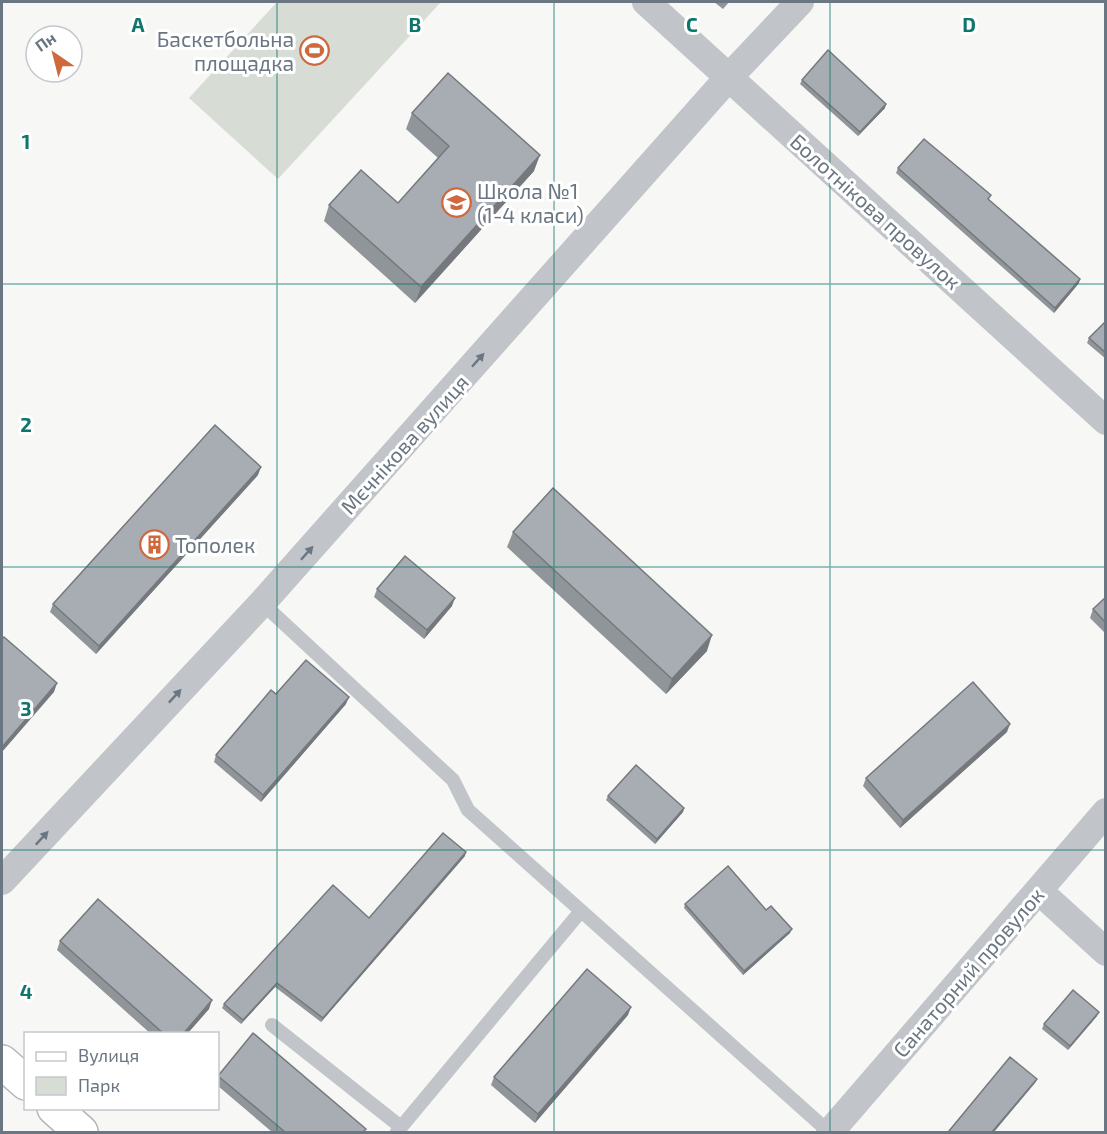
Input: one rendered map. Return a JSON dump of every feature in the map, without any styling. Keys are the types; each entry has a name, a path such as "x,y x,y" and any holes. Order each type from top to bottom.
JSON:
{"main road":[{"path":"2,1062 24,1081"},
{"path":"56,1110 81,1132"}],"street":[{"name":"Болотнікова провулок","path":"646,2 1106,420"},
{"name":"Мєчнікова вулиця","path":"2,881 262,603 729,77 800,2"},
{"name":"Санаторний провулок","path":"830,1132 1106,812"},
{"path":"1039,891 1106,952"}],"lane":[{"path":"262,603 453,780 468,810 830,1132"},
{"path":"272,1025 399,1130 581,911"}],"green space":[{"name":"Баскетбольна площадка","path":"277,2 441,2 278,179 189,98"}],"building":[{"path":"828,50 886,104 860,132 802,80"},
{"name":"Школа №1 (1-4 класи)","path":"448,73 540,155 421,287 329,205 361,170 398,203 449,146 412,113"},
{"path":"924,139 991,195 988,199 1080,279 1055,308 898,168"},
{"path":"1106,321 1106,353 1089,338"},
{"name":"Тополек","path":"215,425 261,467 99,646 53,604"},
{"path":"553,488 712,635 672,679 513,532"},
{"path":"405,556 455,598 427,630 377,589"},
{"path":"1106,597 1106,623 1093,609"},
{"path":"4,637 57,683 2,747 2,639"},
{"path":"306,660 349,697 263,795 216,755 271,690 276,694"},
{"path":"973,682 1010,724 903,820 866,778"},
{"path":"636,765 684,808 657,839 608,796"},
{"path":"443,833 466,852 323,1018 277,983 243,1020 224,1004 333,885 369,918"},
{"path":"728,866 766,910 771,906 792,929 744,971 685,904"},
{"path":"98,899 212,1000 185,1032 162,1032 60,941"},
{"path":"587,969 631,1007 538,1114 494,1077"},
{"path":"1073,990 1099,1012 1070,1046 1044,1024"},
{"path":"253,1033 366,1129 363,1132 285,1132 219,1075"},
{"path":"1010,1057 1037,1079 992,1132 950,1132 949,1131"}],"place":[{"name":"Баскетбольна площадка","path":"315,50"},
{"name":"Школа №1 (1-4 класи)","path":"456,202"},
{"name":"Тополек","path":"154,544"}]}
